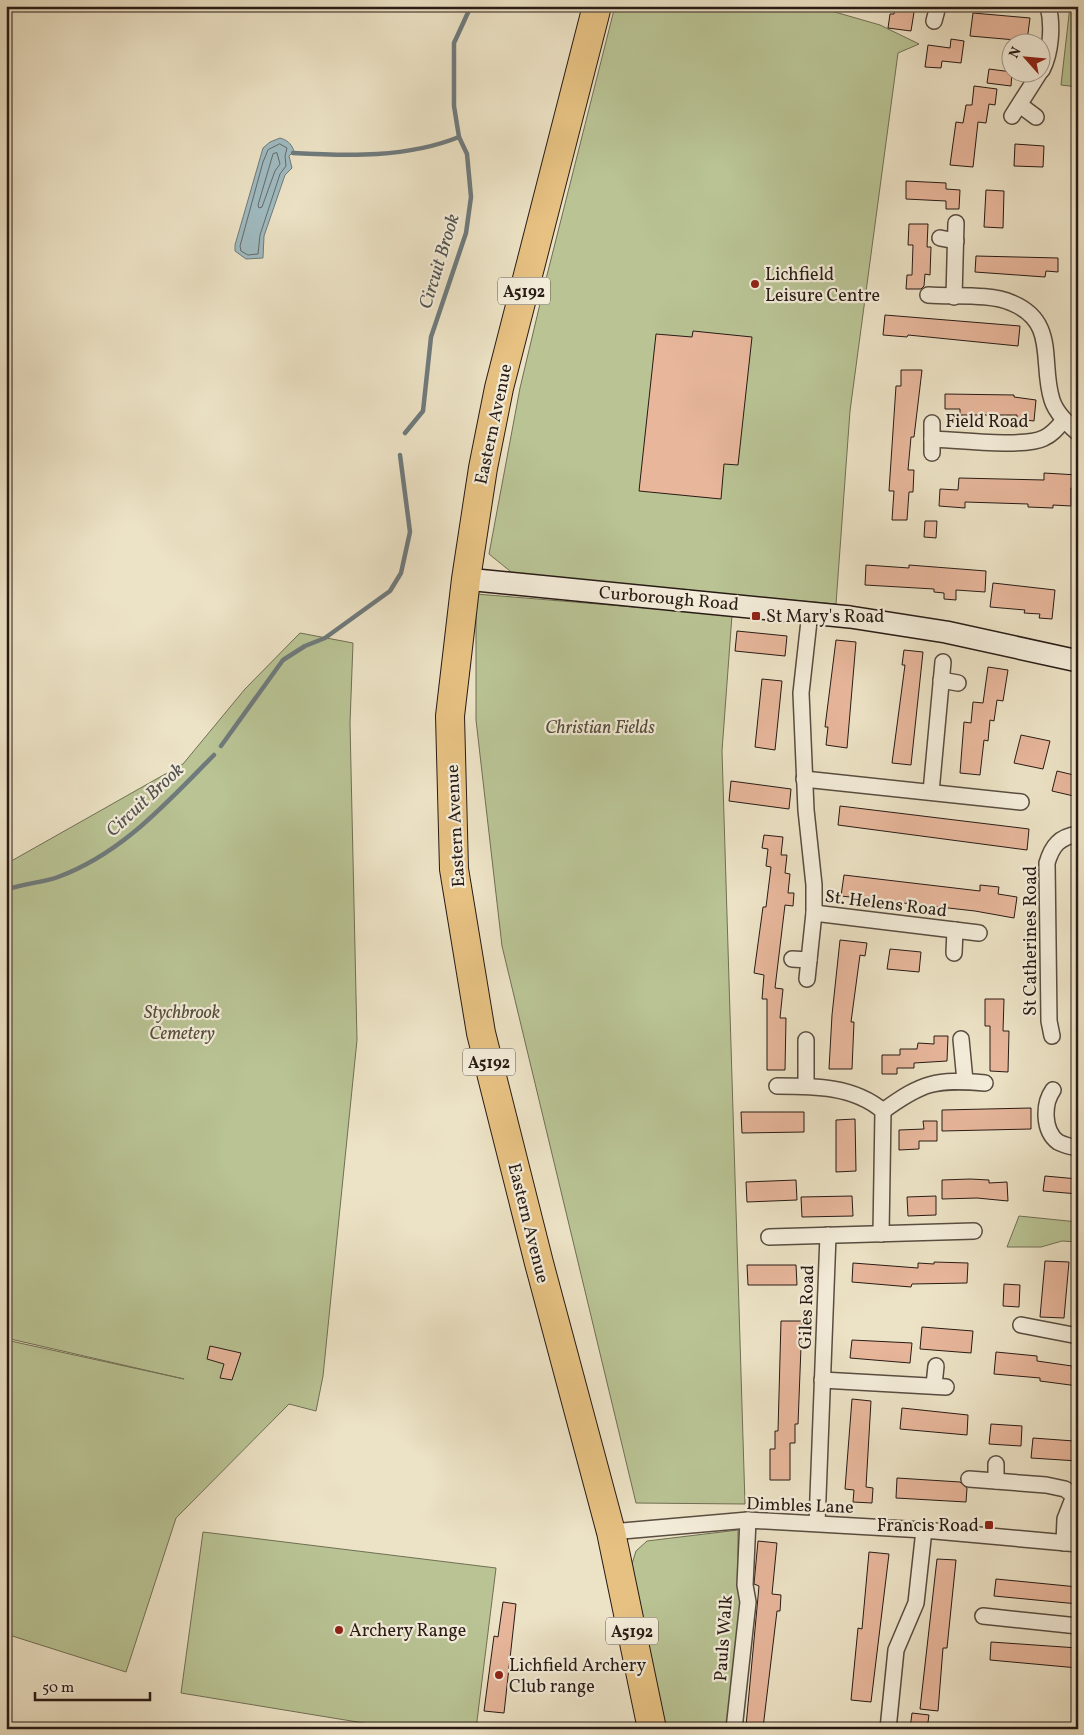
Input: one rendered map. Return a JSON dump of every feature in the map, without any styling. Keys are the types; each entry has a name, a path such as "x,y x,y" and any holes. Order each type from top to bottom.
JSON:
{"highway":[{"name":"Eastern Avenue","path":"598,6 499,388 483,468 466,579 450,716 454,868 481,1033 539,1264 611,1532 652,1729"}],"street":[{"path":"1048,6 1052,19 1050,32"},
{"path":"1034,82 1016,111 1036,117"},
{"path":"954,297 956,223"},
{"path":"940,238 956,241"},
{"name":"Field Road","path":"928,295 976,297 1011,302 1030,313 1044,336 1052,400 1064,420 1078,433"},
{"name":"Field Road","path":"932,423 932,446 1025,442 1043,439 1056,430 1064,420"},
{"name":"Curborough Road","path":"466,579 810,612 946,632 1078,661"},
{"path":"807,979 814,913 814,885 804,779 801,693 810,612"},
{"path":"930,792 943,662"},
{"path":"941,680 958,683"},
{"path":"804,779 930,792 1014,797"},
{"name":"St Catherines Road","path":"1052,1036 1049,1021 1047,863 1051,849 1060,839 1078,834"},
{"name":"St. Helens Road","path":"814,913 979,933"},
{"name":"St. Helens Road","path":"954,953 955,930"},
{"path":"792,959 809,960"},
{"path":"961,1039 965,1081"},
{"path":"806,1040 806,1086"},
{"path":"882,1112 907,1094 935,1082 965,1081 985,1083"},
{"path":"777,1086 827,1088 872,1102 882,1112 881,1234"},
{"path":"1053,1090 1048,1097 1048,1127 1053,1137 1060,1143 1078,1148"},
{"path":"770,1237 881,1234 956,1224 974,1231"},
{"name":"Giles Road","path":"817,1523 828,1235"},
{"path":"1021,1325 1078,1336"},
{"path":"822,1380 940,1386 936,1366"},
{"path":"996,1464 996,1481"},
{"path":"970,1479 1065,1488 1076,1495 1065,1519 1071,1544"},
{"name":"Dimbles Lane","path":"611,1532 748,1520 924,1530 1071,1544"},
{"name":"Pauls Walk","path":"734,1729 748,1602 745,1585 748,1520"},
{"path":"888,1729 896,1650 916,1603 924,1530"},
{"path":"983,1616 1078,1626"}],"green space":[{"name":"Lichfield Leisure Centre","path":"615,6 814,6 880,25 919,44 898,53 850,411 836,604 516,576 489,554 520,388"},
{"path":"1070,6 1078,6 1078,87 1061,85"},
{"name":"Christian Fields","path":"476,594 732,615 722,751 745,1504 636,1503 502,946 476,720"},
{"name":"Stychbrook Cemetery","path":"300,633 353,643 350,723 357,1040 323,1376 316,1411 289,1404 176,1518 126,1672 6,1634 6,1340 184,1379 6,1338 6,864 183,764 245,689"},
{"path":"1019,1216 1078,1222 1078,1242 1062,1241 1041,1247 1007,1247"},
{"path":"738,1530 738,1583 743,1604 730,1729 666,1729 644,1634 632,1564 636,1551 647,1541"},
{"name":"Archery Range","path":"203,1532 496,1568 476,1729 400,1729 181,1693"}],"water":[{"path":"280,138 288,142 294,151 289,156 292,168 285,175 264,236 263,258 246,259 235,251 235,245 263,148 270,142"}],"building":[{"path":"895,6 915,6 911,31 888,28 890,14 894,14"},
{"path":"973,13 1030,18 1028,32 1002,32 1002,39 970,36"},
{"path":"951,39 964,41 961,63 942,61 941,68 925,67 928,45 950,48"},
{"path":"989,69 1002,71 1002,82 1011,82 1011,86 987,83"},
{"path":"974,86 997,89 995,105 989,104 986,123 978,122 973,167 950,165 956,122 963,123 966,105 972,105"},
{"path":"1015,144 1044,146 1043,167 1014,166"},
{"path":"906,181 946,183 946,189 960,190 959,209 946,209 946,201 906,199"},
{"path":"986,190 1004,191 1003,228 984,227"},
{"path":"909,224 928,224 927,247 931,247 930,275 925,274 924,286 921,289 906,289 907,275 912,275 913,245 908,245"},
{"path":"976,256 1058,258 1058,272 1046,271 1045,277 975,272"},
{"path":"885,315 1020,326 1018,346 908,335 907,337 883,335"},
{"path":"693,331 752,337 738,465 724,464 721,499 639,491 656,334 692,337"},
{"path":"901,370 922,370 914,437 911,437 908,470 914,470 913,492 909,492 907,520 892,520 894,491 889,491 896,386 901,386"},
{"path":"945,394 1014,395 1014,397 1036,400 1034,421 1017,419 1017,415 960,415 960,409 945,409"},
{"path":"1044,473 1078,475 1078,489 1071,488 1071,506 1053,505 1053,508 1028,507 1028,504 965,502 965,508 939,506 940,489 958,490 959,478 1044,480"},
{"path":"925,521 937,521 936,538 924,537"},
{"path":"866,565 909,568 909,565 986,571 985,592 956,590 956,600 944,599 944,593 934,592 934,589 865,585"},
{"path":"993,583 1055,590 1052,619 1039,618 1040,614 1024,613 1025,610 990,607"},
{"path":"737,631 787,636 785,656 735,651"},
{"path":"836,640 856,642 847,748 826,745 828,727 825,727"},
{"path":"904,650 923,652 911,765 892,763 905,665 902,665"},
{"path":"988,667 1008,670 1003,701 997,700 994,721 990,720 988,741 984,740 980,775 960,773 964,722 971,723 973,702 983,703"},
{"path":"762,679 782,681 775,750 755,747"},
{"path":"1021,735 1050,741 1043,769 1014,763"},
{"path":"1057,771 1078,776 1078,797 1052,791"},
{"path":"731,781 791,789 789,809 729,801"},
{"path":"840,806 1029,829 1027,850 838,825"},
{"path":"764,835 783,837 781,855 787,855 785,873 790,874 788,893 794,893 793,906 785,905 775,988 783,989 780,1018 786,1018 785,1070 767,1070 767,999 762,999 764,975 754,973 763,907 766,907 771,867 766,866 768,849 762,848"},
{"path":"844,875 980,891 980,885 999,887 998,894 1017,897 1014,918 975,911 841,896"},
{"path":"840,940 867,943 865,956 860,955 851,1022 854,1022 852,1069 829,1069 832,1015"},
{"path":"890,949 921,952 919,972 887,969"},
{"path":"985,999 1004,999 1003,1031 1009,1031 1008,1072 990,1071 990,1026 985,1026"},
{"path":"934,1036 948,1036 947,1061 914,1063 914,1068 897,1068 897,1074 882,1074 882,1055 900,1055 900,1049 917,1049 918,1043 934,1044"},
{"path":"1031,1108 1031,1129 942,1131 942,1110"},
{"path":"741,1112 804,1112 804,1132 742,1133"},
{"path":"855,1119 856,1171 836,1172 836,1120"},
{"path":"923,1121 937,1121 937,1141 919,1141 919,1149 899,1150 899,1130 924,1129"},
{"path":"1045,1176 1078,1179 1078,1194 1043,1191"},
{"path":"796,1180 797,1200 747,1202 746,1182"},
{"path":"942,1180 989,1180 989,1183 1007,1182 1008,1201 977,1198 942,1199"},
{"path":"852,1196 853,1216 802,1217 801,1197"},
{"path":"936,1196 936,1215 908,1216 907,1197"},
{"path":"1045,1261 1069,1262 1064,1318 1040,1317"},
{"path":"934,1262 968,1263 967,1283 912,1284 911,1287 852,1282 853,1263 918,1268 918,1263 934,1264"},
{"path":"747,1265 796,1265 797,1285 748,1285"},
{"path":"1004,1284 1020,1285 1019,1307 1003,1306"},
{"path":"781,1321 802,1321 798,1424 795,1424 795,1443 790,1443 790,1480 770,1480 770,1449 775,1449 775,1431 778,1431"},
{"path":"922,1327 973,1331 971,1353 920,1349"},
{"path":"852,1340 912,1343 910,1363 850,1358"},
{"path":"210,1346 241,1353 232,1380 220,1378 224,1364 207,1359"},
{"path":"996,1352 1037,1356 1037,1361 1072,1366 1072,1369 1078,1369 1078,1386 1040,1381 1040,1378 994,1374"},
{"path":"852,1399 871,1401 866,1487 873,1488 872,1503 853,1502 854,1490 845,1489"},
{"path":"902,1408 968,1415 967,1435 900,1429"},
{"path":"991,1424 1022,1426 1021,1446 989,1444"},
{"path":"1033,1438 1074,1441 1073,1445 1078,1445 1078,1461 1031,1458"},
{"path":"897,1478 960,1482 967,1488 966,1502 896,1498"},
{"path":"758,1541 777,1543 772,1594 781,1595 780,1611 777,1611 763,1728 746,1726 759,1586 754,1584"},
{"path":"869,1552 889,1554 871,1702 851,1700 858,1628 862,1629"},
{"path":"937,1559 956,1560 947,1648 943,1648 938,1711 920,1709"},
{"path":"996,1579 1078,1587 1078,1604 994,1596"},
{"name":"Lichfield Archery Club range","path":"503,1602 516,1604 504,1713 484,1711 494,1636 498,1637"},
{"path":"991,1642 1078,1648 1078,1668 990,1660"},
{"path":"912,1713 929,1715 927,1729 910,1729"}],"waterway":[{"name":"Circuit Brook","path":"405,433 423,411 431,337 466,233 471,197 467,154 459,137 454,106 454,43 471,6"},
{"path":"293,153 356,155 398,152 419,149 459,137"},
{"name":"Circuit Brook","path":"221,746 283,660 305,646 325,638 390,591 401,573 410,532 400,455"},
{"name":"Circuit Brook","path":"6,890 58,877 81,867 103,854 143,825 214,755"}],"place":[{"name":"Lichfield Leisure Centre","path":"755,284"},
{"name":"St Mary's Road","path":"756,616"},
{"name":"Francis Road","path":"989,1525"},
{"name":"Archery Range","path":"339,1630"},
{"name":"Lichfield Archery Club range","path":"499,1675"}]}
